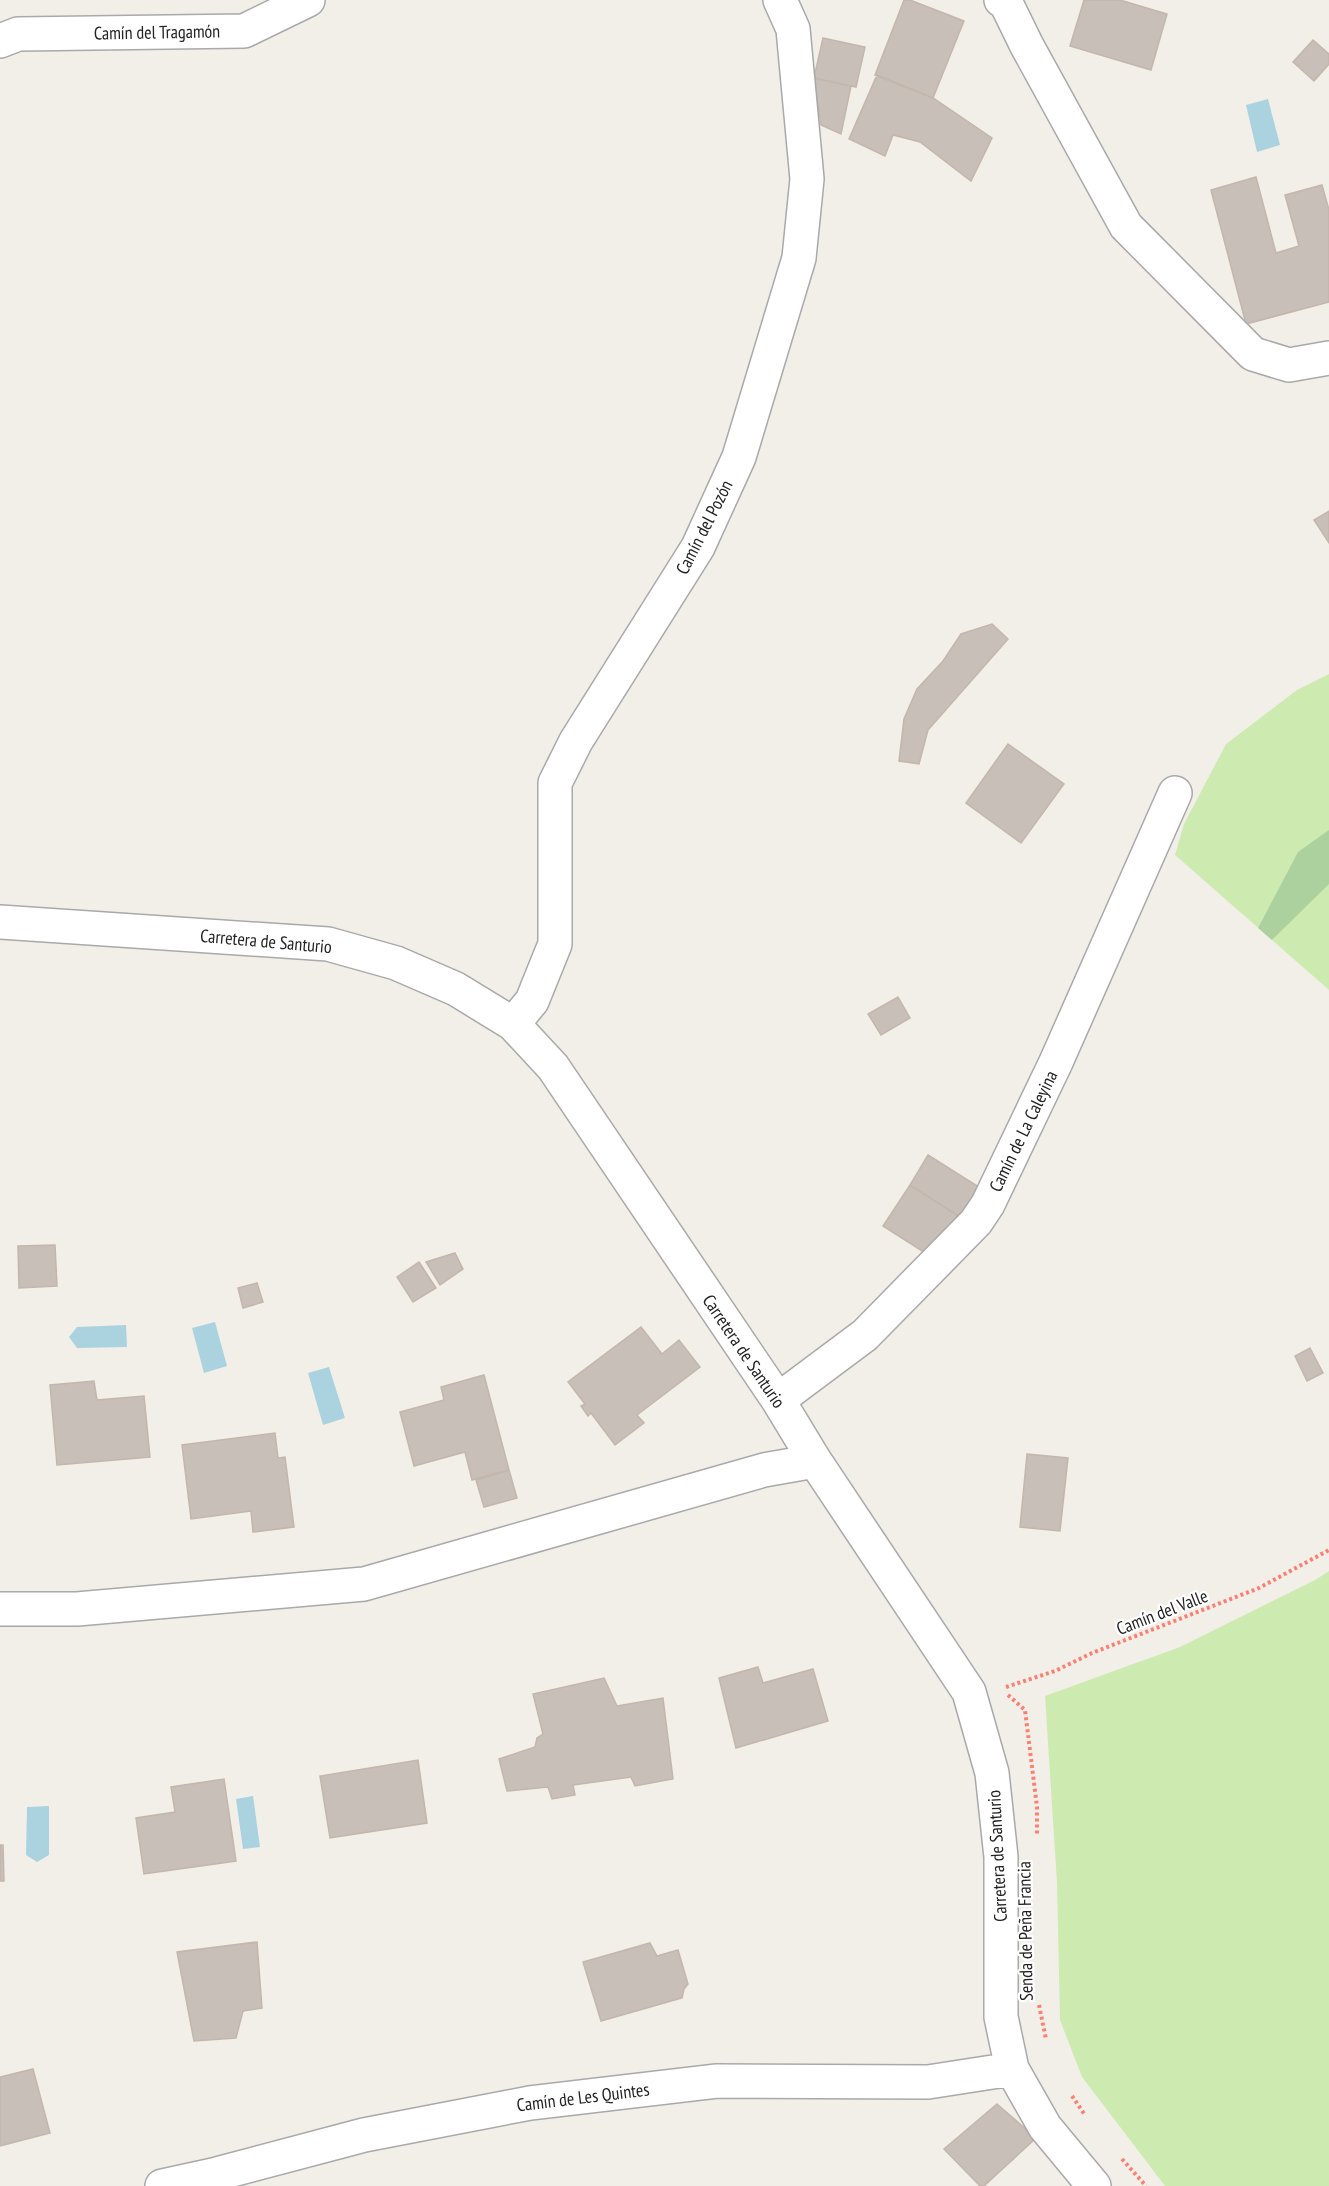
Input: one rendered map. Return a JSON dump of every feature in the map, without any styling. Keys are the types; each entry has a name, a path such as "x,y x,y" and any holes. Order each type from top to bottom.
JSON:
{"street":[{"name":"Camín del Tragamón","path":"0,41 18,34 244,31 308,0"},
{"name":"Camín del Pozón","path":"513,1024 532,1001 555,944 555,783 576,741 698,547 739,457 800,258 807,179 794,29 780,0"},
{"path":"1001,0 1005,1 1126,226 1252,354 1289,365 1329,358"},
{"name":"Camín de La Caleyina","path":"778,1401 865,1335 976,1222 988,1204 1056,1062 1174,793"},
{"name":"Carretera de Santurio","path":"0,922 328,944 396,963 456,989 513,1024 553,1067 778,1401 815,1461 969,1692 992,1773 1001,1857 1001,2017 1012,2069 1046,2127 1094,2186"},
{"path":"0,1609 77,1608 364,1584 764,1470 815,1461"},
{"name":"Camín de Les Quintes","path":"162,2186 217,2174 364,2135 530,2103 717,2081 928,2082 1012,2069"}],"path":[{"name":"Camín del Valle","path":"1000,1688 1055,1671 1092,1653 1259,1588 1329,1550"},
{"name":"Senda de Peña Francia","path":"1000,1688 1025,1710 1038,1807 1038,1843"},
{"name":"Senda de Peña Francia","path":"1038,1996 1046,2042"},
{"path":"1068,2091 1086,2116"},
{"path":"1115,2151 1146,2186"}],"green space":[{"path":"1329,674 1329,990 1175,855 1184,824 1226,744 1297,690"},
{"path":"1329,830 1329,884 1272,940 1258,928 1298,852"},
{"path":"1329,1571 1329,2186 1165,2186 1082,2077 1060,2020 1057,1883 1045,1696 1180,1647"}],"water":[{"path":"1268,99 1280,145 1257,152 1246,105"},
{"path":"215,1322 227,1366 204,1373 192,1328"},
{"path":"126,1325 127,1347 77,1348 69,1337 77,1327"},
{"path":"329,1367 345,1418 323,1425 308,1373"},
{"path":"253,1796 260,1847 243,1849 236,1799"},
{"path":"49,1806 49,1855 37,1862 26,1855 27,1807"}],"building":[{"path":"904,0 910,0 964,21 933,98 875,75"},
{"path":"1084,0 1120,0 1167,14 1151,70 1070,46"},
{"path":"823,38 865,47 856,87 814,78"},
{"path":"1313,40 1329,54 1329,64 1314,81 1293,62"},
{"path":"877,75 933,98 992,138 971,181 920,142 893,135 885,156 849,139"},
{"path":"814,78 851,86 841,134 821,125"},
{"path":"1256,177 1276,253 1299,246 1285,195 1322,185 1329,210 1329,302 1246,324 1211,190"},
{"path":"1329,511 1329,543 1314,520"},
{"path":"992,624 1008,639 928,730 919,764 899,761 904,719 917,689 943,661 961,634"},
{"path":"1008,744 1064,784 1021,843 966,803"},
{"path":"898,997 910,1018 881,1035 868,1014"},
{"path":"928,1155 987,1192 960,1217 910,1185"},
{"path":"910,1185 960,1217 933,1258 883,1226"},
{"path":"55,1245 57,1286 19,1288 18,1246"},
{"path":"455,1253 463,1269 440,1285 426,1262"},
{"path":"419,1262 436,1288 413,1302 397,1277"},
{"path":"257,1283 263,1302 243,1308 238,1288"},
{"path":"641,1327 662,1354 679,1340 700,1367 637,1415 644,1423 615,1445 591,1413 588,1416 581,1406 585,1404 568,1382"},
{"path":"1310,1348 1323,1373 1307,1381 1295,1356"},
{"path":"484,1375 509,1470 472,1480 465,1452 414,1466 400,1412 444,1400 441,1387"},
{"path":"94,1381 97,1400 144,1396 150,1457 57,1465 50,1385"},
{"path":"275,1433 278,1458 285,1457 294,1527 253,1532 251,1511 191,1519 182,1445"},
{"path":"1027,1454 1068,1458 1060,1531 1020,1527"},
{"path":"509,1470 517,1498 484,1507 476,1480"},
{"path":"758,1667 763,1683 813,1669 828,1721 736,1748 719,1678"},
{"path":"604,1678 617,1706 663,1698 673,1779 635,1786 631,1777 573,1785 575,1795 552,1799 548,1787 507,1791 499,1759 535,1747 537,1738 543,1734 533,1694"},
{"path":"418,1760 427,1823 330,1838 320,1776"},
{"path":"224,1779 236,1861 144,1874 136,1818 175,1812 171,1787"},
{"path":"0,1845 3,1845 4,1881 0,1881"},
{"path":"257,1942 262,2008 243,2011 236,2038 194,2041 177,1952"},
{"path":"650,1943 657,1956 678,1950 688,1984 682,1998 601,2021 583,1962"},
{"path":"33,2069 50,2133 0,2146 0,2077"},
{"path":"997,2104 1036,2138 984,2186 980,2186 944,2149"}]}
